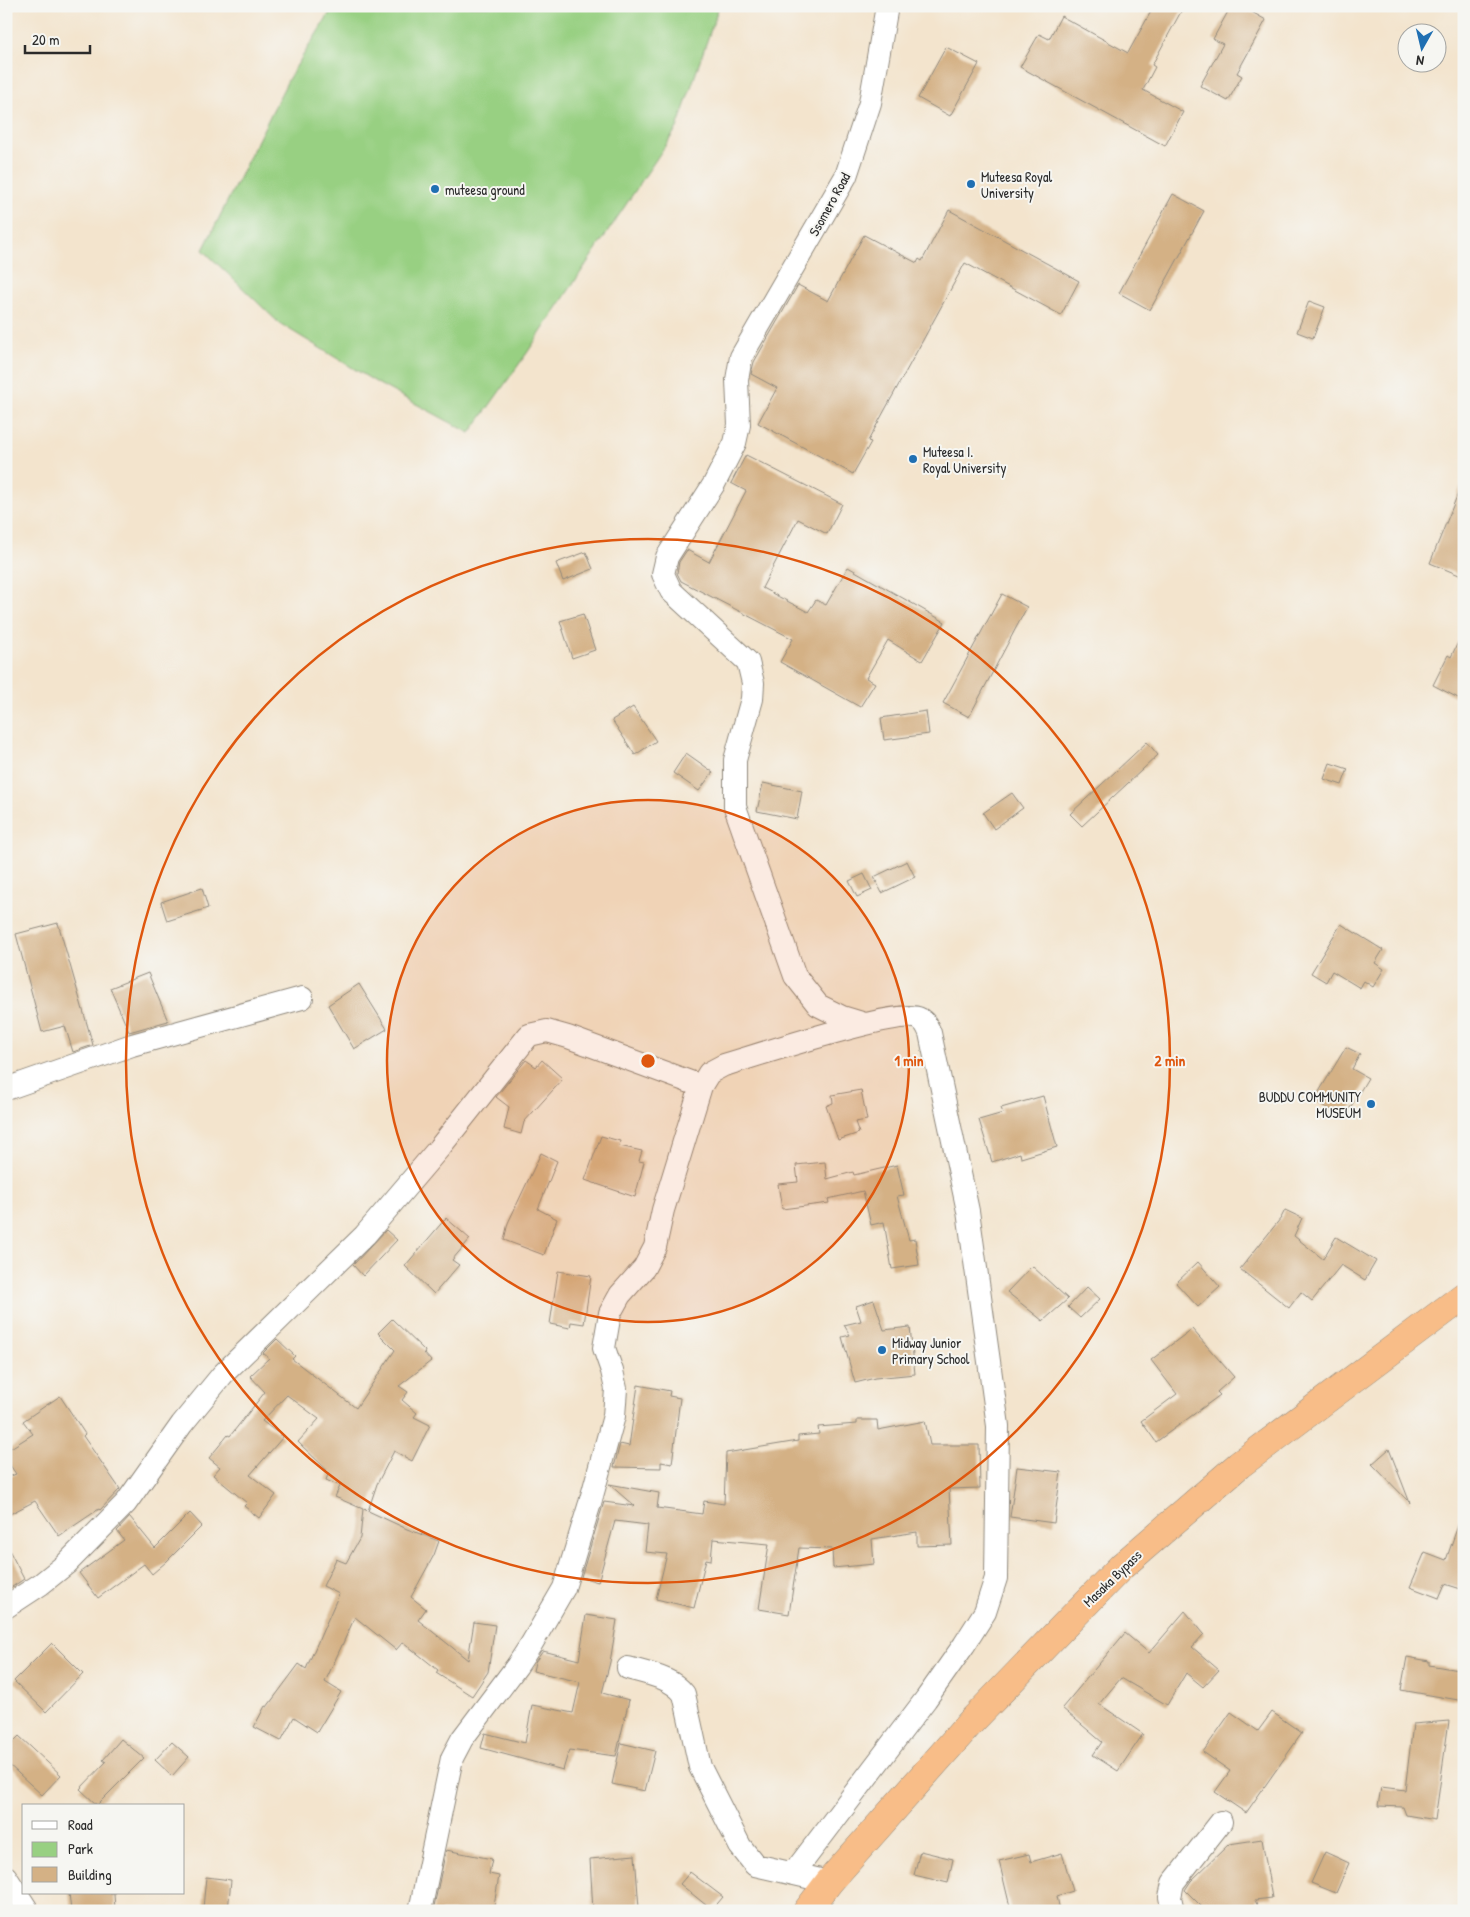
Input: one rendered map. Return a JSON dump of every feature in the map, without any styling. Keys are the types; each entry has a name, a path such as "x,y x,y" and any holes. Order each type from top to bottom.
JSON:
{"highway":[{"name":"Masaka Bypass","path":"807,1911 829,1882 972,1722 1122,1566 1240,1466 1464,1296"}],"street":[{"name":"Ssomero Road","path":"865,1024 842,1017 818,1005 795,976 735,807 735,760 752,699 753,683 748,662 671,591 664,574 667,557 714,484 736,443 739,425 737,380 740,357 846,176 870,103 887,6"},
{"path":"6,1089 132,1045 302,998"},
{"path":"420,1911 452,1758 462,1738 522,1658 564,1588 614,1416 616,1389 604,1348 610,1312 620,1295 644,1268 655,1247 663,1210 701,1086 709,1073 724,1065 865,1024 905,1017 917,1017 926,1023 930,1033 968,1211 998,1426 996,1578 985,1612 964,1645 926,1699 794,1874"},
{"path":"6,1607 41,1584 66,1564 126,1503 182,1424 223,1374 365,1235 440,1147 529,1035 547,1031 568,1037 701,1086"},
{"path":"628,1668 665,1679 677,1685 684,1694 700,1767 740,1846 755,1865 829,1882"},
{"path":"1173,1911 1170,1897 1174,1883 1221,1822"},
{"path":"6,1877 28,1911"}],"green space":[{"name":"muteesa ground","path":"334,6 719,6 677,128 527,353 470,433 379,384 279,323 203,250 289,78"}],"building":[{"path":"1154,6 1184,6 1152,65 1155,67 1143,90 1183,112 1165,146 1020,67 1039,34 1049,39 1061,16 1128,53"},
{"path":"1231,6 1241,6 1266,20 1237,73 1242,76 1228,101 1200,86 1223,44 1213,39"},
{"path":"946,47 979,64 950,116 918,98"},
{"path":"1173,194 1204,211 1150,310 1119,293"},
{"path":"949,210 1079,281 1061,315 965,263 868,441 871,442 853,474 758,423 777,388 751,374 754,362 798,285 828,301 864,235 917,263 919,259 922,261"},
{"path":"1309,301 1325,307 1313,338 1297,332"},
{"path":"746,455 842,504 827,534 798,519 762,588 808,612 816,600 826,605 848,567 945,622 922,661 888,640 866,678 875,683 860,707 780,662 793,639 681,581 677,573 679,562 687,550 709,562 746,491 731,483"},
{"path":"1464,481 1464,577 1430,563"},
{"path":"586,552 593,569 563,581 556,563"},
{"path":"1002,594 1027,607 969,717 943,703"},
{"path":"583,614 595,650 572,658 560,621"},
{"path":"1464,630 1464,701 1433,685 1448,655 1451,657"},
{"path":"633,707 656,741 635,755 612,720"},
{"path":"926,711 929,734 884,740 881,718"},
{"path":"1147,742 1158,755 1082,826 1070,814"},
{"path":"686,753 713,772 699,791 673,773"},
{"path":"1330,763 1348,769 1342,785 1324,779"},
{"path":"763,783 802,791 797,819 757,811"},
{"path":"1012,793 1023,808 994,829 983,813"},
{"path":"907,861 915,877 882,893 874,877"},
{"path":"864,874 872,890 857,897 849,881"},
{"path":"202,888 208,908 167,921 161,902"},
{"path":"58,923 93,1045 73,1052 65,1026 42,1032 16,934"},
{"path":"1341,924 1383,950 1375,963 1384,969 1373,987 1364,981 1360,988 1332,971 1326,982 1311,973"},
{"path":"148,973 168,1021 129,1032 110,988"},
{"path":"359,984 387,1029 354,1049 328,1005"},
{"path":"1346,1047 1360,1054 1352,1069 1368,1078 1344,1118 1314,1100"},
{"path":"526,1060 536,1067 542,1060 563,1079 524,1122 521,1134 504,1129 509,1107 496,1097"},
{"path":"861,1090 867,1120 855,1122 859,1133 838,1140 826,1106 833,1103 832,1095"},
{"path":"1043,1096 1057,1147 1021,1158 1020,1153 992,1162 979,1120 1003,1113 1001,1108"},
{"path":"601,1136 620,1141 619,1146 642,1151 639,1161 644,1162 635,1197 585,1180"},
{"path":"541,1153 557,1161 538,1209 557,1219 544,1255 504,1240 508,1223"},
{"path":"825,1162 827,1179 853,1172 854,1175 897,1165 904,1195 897,1196 909,1240 915,1239 919,1265 892,1269 884,1222 871,1225 863,1191 828,1199 829,1203 782,1209 778,1184 798,1182 796,1165"},
{"path":"1285,1210 1302,1218 1294,1236 1323,1259 1336,1237 1376,1261 1365,1280 1341,1265 1312,1301 1301,1292 1289,1308 1240,1269 1281,1218"},
{"path":"446,1218 470,1239 452,1260 459,1265 434,1294 405,1266"},
{"path":"386,1230 397,1240 363,1276 353,1265"},
{"path":"1198,1262 1220,1287 1198,1307 1176,1283"},
{"path":"1032,1266 1068,1299 1043,1321 1007,1292"},
{"path":"558,1271 591,1276 584,1324 571,1322 570,1328 550,1324"},
{"path":"1087,1287 1100,1299 1080,1318 1068,1307"},
{"path":"874,1300 884,1330 910,1327 915,1374 875,1378 855,1383 842,1337 850,1335 844,1325 861,1321 856,1306"},
{"path":"392,1319 425,1351 424,1353 431,1361 399,1386 408,1392 402,1400 417,1413 414,1417 430,1425 412,1461 394,1451 377,1484 368,1511 439,1541 434,1555 411,1597 426,1609 418,1620 468,1660 474,1622 495,1625 488,1672 472,1696 436,1673 438,1670 403,1642 396,1650 355,1617 325,1682 341,1692 317,1732 294,1717 281,1741 254,1727 265,1706 267,1707 299,1664 306,1669 339,1594 323,1586 336,1559 346,1563 360,1538 363,1509 335,1497 340,1486 326,1480 329,1472 298,1442 319,1419 287,1395 262,1421 283,1437 250,1475 276,1495 259,1518 244,1506 247,1503 213,1475 220,1467 209,1458 228,1435 230,1436 265,1392 250,1376 269,1358 263,1353 277,1339 295,1356 292,1359 356,1408 395,1350 378,1333"},
{"path":"1192,1329 1234,1377 1217,1392 1220,1395 1156,1442 1141,1421 1177,1394 1151,1360"},
{"path":"638,1385 670,1391 669,1396 680,1398 672,1464 661,1462 661,1468 614,1467 620,1444 629,1446"},
{"path":"60,1396 85,1434 83,1436 120,1489 100,1510 59,1536 35,1501 6,1516 6,1478 16,1474 6,1459 6,1451 33,1434 23,1421"},
{"path":"857,1420 877,1420 878,1430 925,1421 930,1445 979,1445 980,1488 949,1489 952,1545 917,1546 917,1532 872,1539 874,1564 833,1568 832,1549 799,1548 789,1614 759,1609 769,1544 713,1539 711,1560 706,1559 694,1608 656,1599 667,1554 645,1552 648,1525 615,1521 598,1582 581,1577 604,1502 634,1506 609,1484 659,1493 657,1508 702,1514 704,1501 724,1504 726,1453 798,1441 798,1436 819,1434 818,1427 857,1424"},
{"path":"1389,1449 1410,1503 1372,1464"},
{"path":"1017,1467 1061,1472 1054,1523 1010,1517"},
{"path":"190,1513 202,1526 152,1574 144,1564 98,1598 79,1573 124,1540 117,1531 130,1517 155,1548"},
{"path":"1461,1517 1464,1518 1464,1590 1445,1584 1439,1598 1410,1587 1425,1552 1446,1560"},
{"path":"6,1544 24,1579 6,1591"},
{"path":"1185,1611 1204,1634 1192,1647 1219,1670 1203,1687 1186,1673 1167,1705 1121,1678 1099,1704 1143,1734 1118,1771 1093,1755 1102,1742 1062,1708 1125,1633 1149,1653"},
{"path":"586,1615 617,1620 610,1662 602,1693 629,1700 616,1756 569,1750 563,1770 481,1748 485,1733 525,1743 532,1705 573,1713 580,1682 533,1671 535,1662 543,1651 579,1660"},
{"path":"52,1643 83,1674 46,1712 14,1681"},
{"path":"1407,1657 1429,1661 1429,1665 1464,1671 1464,1701 1401,1690"},
{"path":"1231,1712 1258,1731 1272,1712 1302,1733 1246,1813 1215,1792 1230,1771 1203,1752"},
{"path":"1449,1721 1435,1820 1406,1815 1403,1807 1378,1806 1381,1787 1405,1790 1413,1724"},
{"path":"19,1736 61,1775 42,1795 6,1762 6,1749"},
{"path":"121,1739 144,1758 96,1804 80,1789 106,1762 103,1760"},
{"path":"172,1742 189,1757 172,1776 155,1760"},
{"path":"621,1743 655,1751 645,1791 612,1784"},
{"path":"1262,1839 1272,1898 1255,1900 1260,1911 1206,1911 1185,1890 1191,1881 1229,1844"},
{"path":"446,1850 492,1859 489,1874 499,1876 493,1911 433,1911"},
{"path":"920,1851 953,1859 948,1883 914,1875"},
{"path":"1325,1852 1349,1863 1336,1893 1311,1883"},
{"path":"1062,1853 1073,1891 1057,1896 1060,1911 1011,1911 999,1861 1029,1854 1031,1862"},
{"path":"635,1855 639,1908 593,1911 590,1859"},
{"path":"690,1872 723,1897 712,1910 680,1884"},
{"path":"206,1877 231,1880 228,1910 203,1908"},
{"path":"69,1894 114,1894 115,1910 71,1911"}],"place":[{"name":"Muteesa Royal University","path":"971,184"},
{"name":"muteesa ground","path":"435,189"},
{"name":"Muteesa I. Royal University","path":"913,459"},
{"name":"BUDDU COMMUNITY MUSEUM","path":"1371,1104"},
{"name":"Midway Junior Primary School","path":"882,1350"}]}
